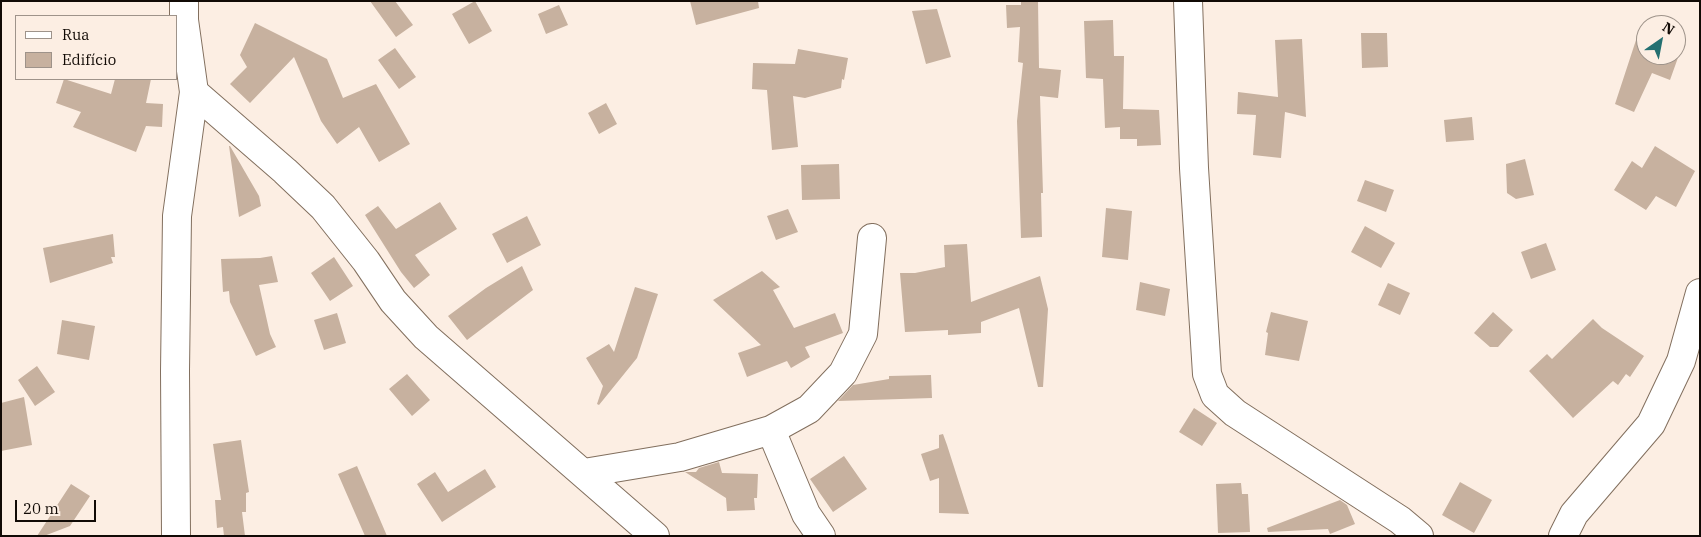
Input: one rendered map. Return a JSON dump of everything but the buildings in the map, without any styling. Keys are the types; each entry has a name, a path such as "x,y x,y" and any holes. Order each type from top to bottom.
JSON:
{"street":[{"path":"176,536 176,216 194,92 184,20 184,1"},
{"path":"1188,1 1194,168 1207,374 1215,395 1235,412 1400,520 1419,536"},
{"path":"194,92 323,208 366,261 394,301 426,337 654,536"},
{"path":"584,473 680,457 771,430 809,410 843,373 863,334 872,238"},
{"path":"1563,536 1574,514 1651,424 1681,361 1700,293"},
{"path":"771,430 806,514 821,536"}]}
